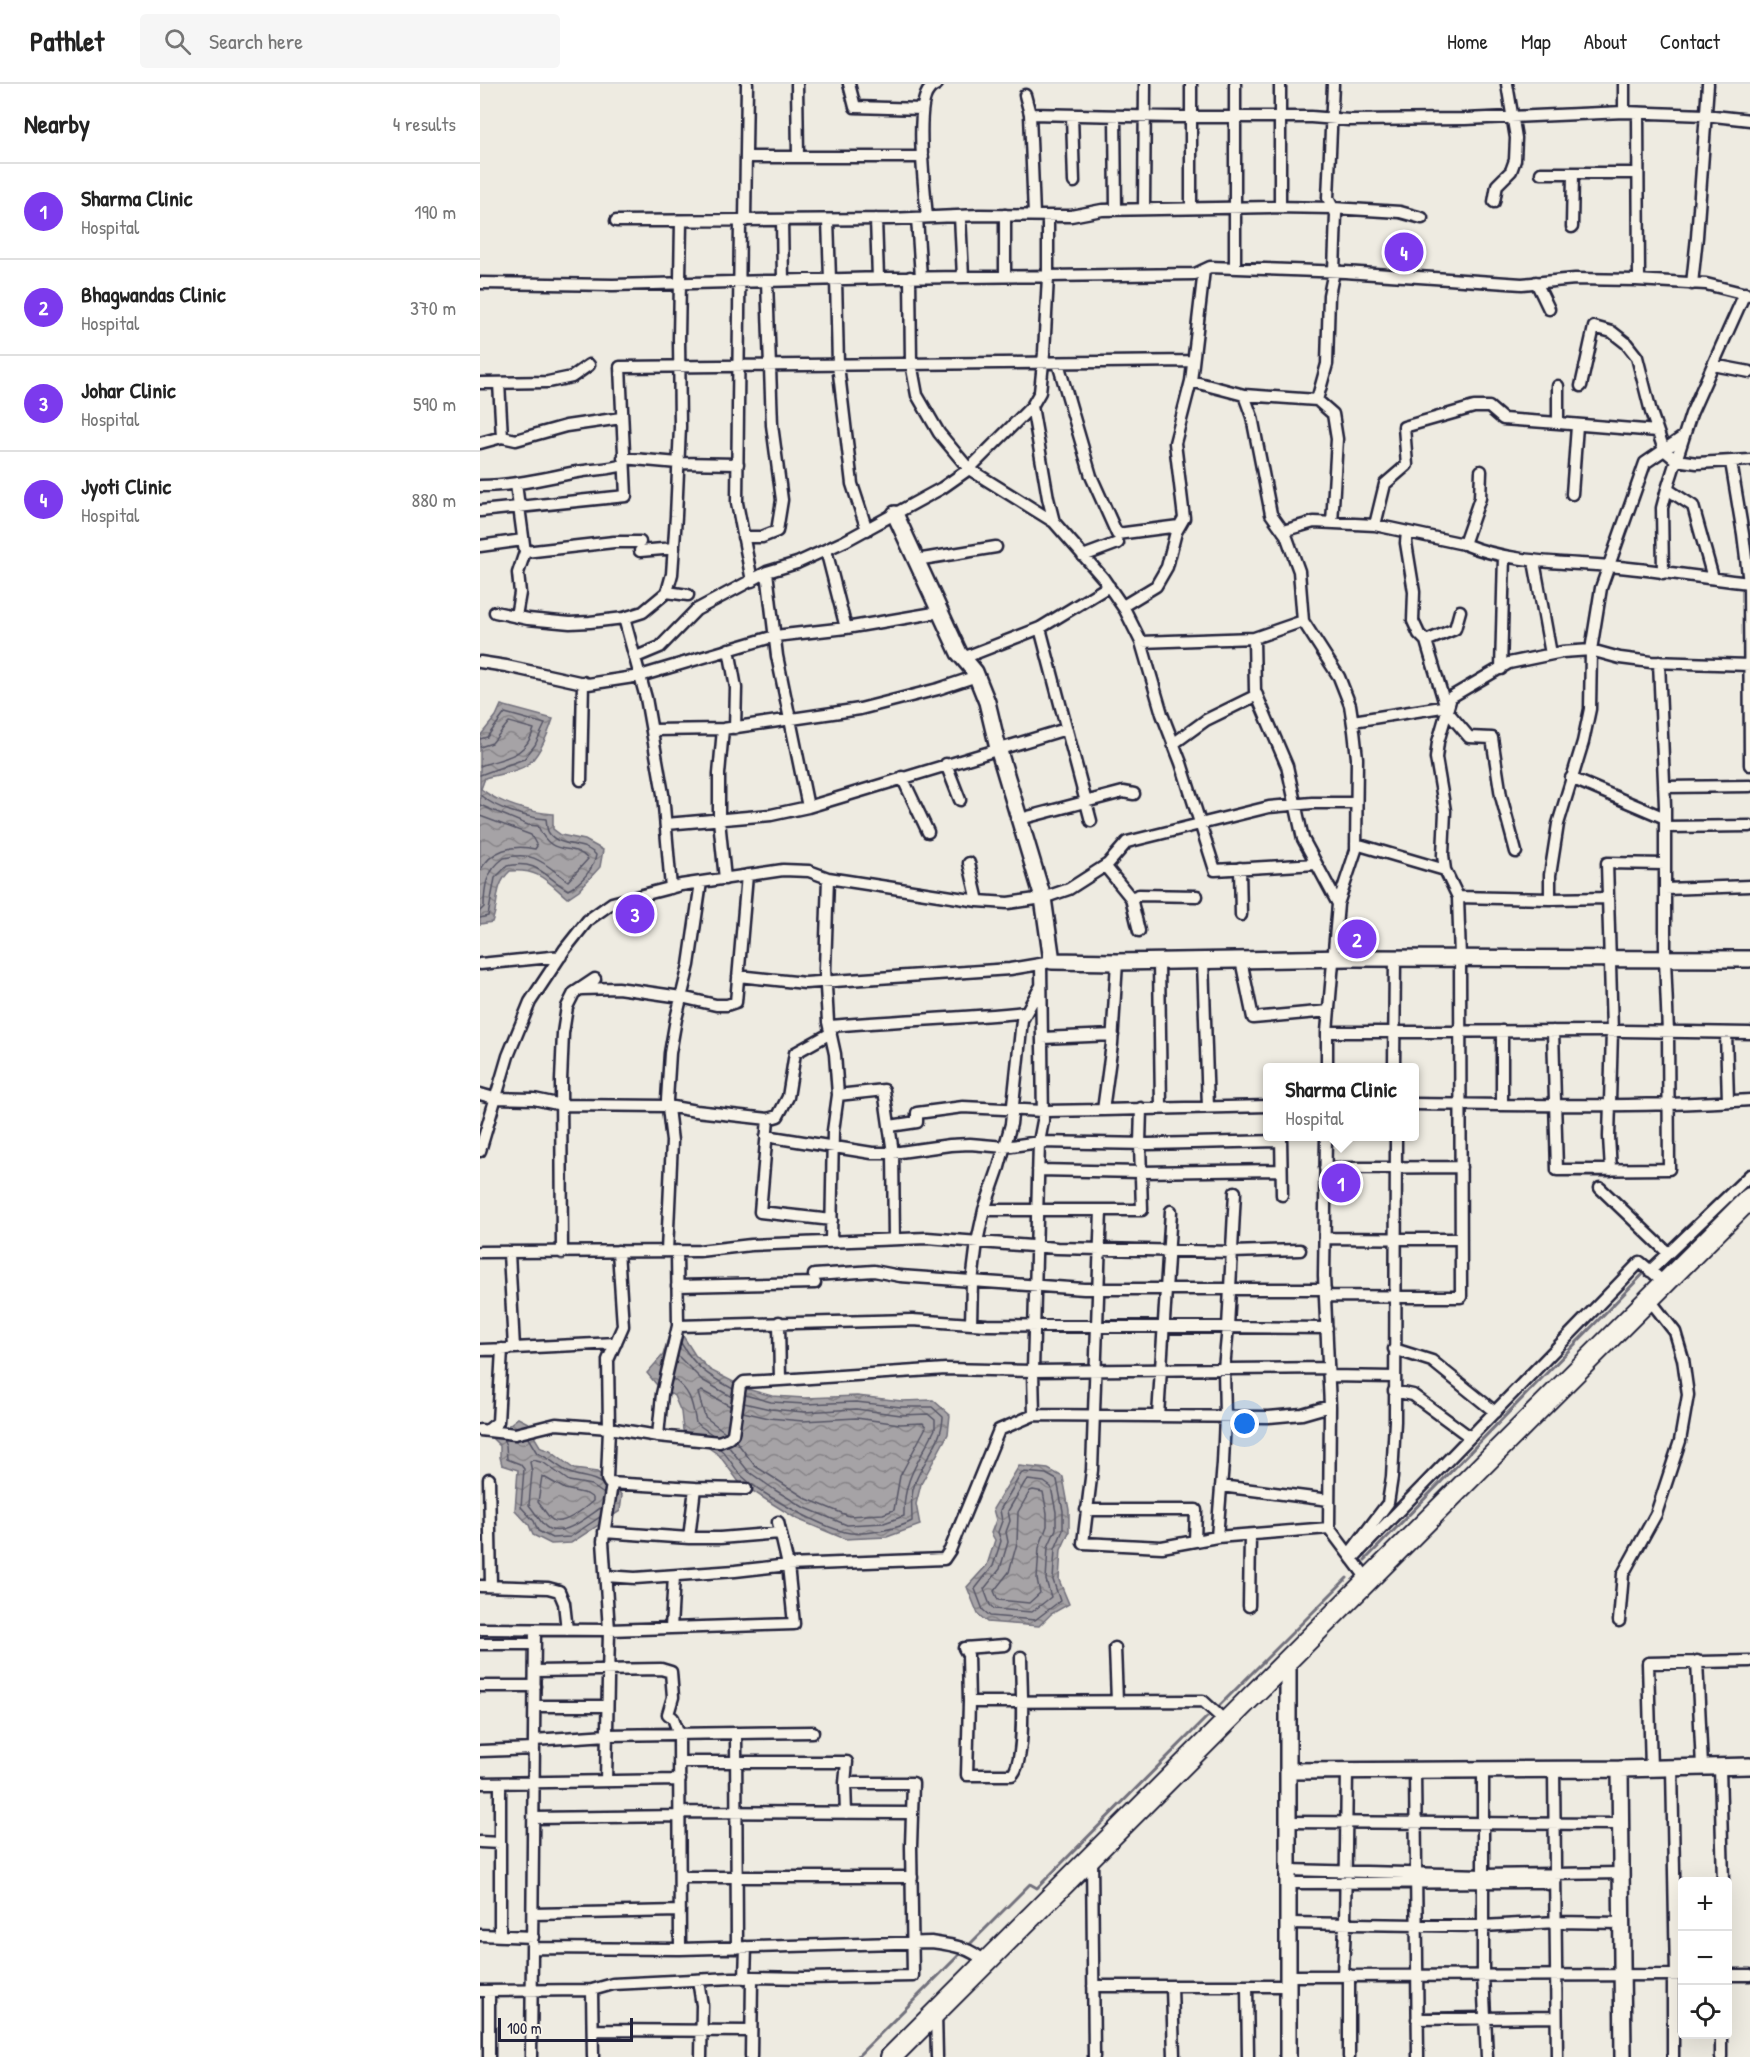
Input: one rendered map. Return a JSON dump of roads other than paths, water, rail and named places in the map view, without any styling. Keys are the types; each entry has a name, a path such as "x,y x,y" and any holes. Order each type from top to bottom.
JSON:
{"highway":[{"path":"891,2057 1649,1299 1658,1277 1750,1198"}],"street":[{"path":"747,84 737,503 752,580"},
{"path":"797,84 798,156"},
{"path":"849,84 855,106 922,109"},
{"path":"1144,209 1145,84"},
{"path":"1191,84 1191,208"},
{"path":"1235,84 1235,268"},
{"path":"1280,84 1280,207"},
{"path":"1317,400 1327,364 1329,295 1334,271 1336,214 1328,198 1333,84"},
{"path":"1494,202 1497,185 1511,171 1515,160 1516,138 1506,84"},
{"path":"1624,84 1624,112"},
{"path":"1692,284 1708,84"},
{"path":"930,86 922,109 922,217 915,277 911,363 917,395 939,433 969,469 1054,522 1109,586 1123,606 1141,642 1162,714 1215,870 1316,864"},
{"path":"1025,96 1030,114 1034,215"},
{"path":"1638,112 1639,280"},
{"path":"1030,114 1453,119 1638,112 1750,120"},
{"path":"1072,115 1074,182"},
{"path":"1114,116 1116,209"},
{"path":"746,156 923,156"},
{"path":"1541,173 1638,173"},
{"path":"1572,227 1573,173"},
{"path":"616,221 1071,216 1116,209 1280,207 1400,212 1422,218"},
{"path":"1005,215 1005,276"},
{"path":"960,216 963,277"},
{"path":"636,657 660,647 696,610 767,572 797,563 867,530 942,488 969,469 1032,405 1040,392 1043,363 1048,276 1048,216"},
{"path":"876,219 878,278"},
{"path":"782,220 783,280"},
{"path":"828,220 838,365 852,484 867,530"},
{"path":"495,612 570,623 624,618 643,612 667,592 672,573 678,463 681,221"},
{"path":"480,283 613,285 915,277 1195,274 1210,267 1334,271 1522,284 1575,279 1639,280 1706,284 1748,294 1691,414 1667,489 1662,508 1663,573"},
{"path":"1123,606 1156,586 1167,567 1176,532 1184,518 1175,443 1191,381 1204,270"},
{"path":"743,537 762,537 777,531 782,500 772,425 767,281"},
{"path":"1536,282 1549,309"},
{"path":"1581,386 1594,327 1612,332 1626,343 1637,357 1664,450 1676,460 1697,463 1750,460"},
{"path":"480,511 626,496 620,367 1193,361"},
{"path":"1058,363 1091,476 1117,534 1179,526"},
{"path":"480,383 548,382 572,377 589,365"},
{"path":"1713,365 1750,372"},
{"path":"1191,381 1245,395 1317,400 1333,414 1337,439 1332,523"},
{"path":"499,383 502,437"},
{"path":"1558,386 1558,423"},
{"path":"1245,395 1252,417 1271,514 1283,531 1299,571 1303,621 1339,677 1350,705 1353,721 1357,758 1356,850 1338,904 1327,1032 1327,1063"},
{"path":"1032,405 1054,522"},
{"path":"1375,525 1385,484 1407,465 1404,427 1474,407 1489,407 1503,419 1657,431"},
{"path":"480,443 502,437 516,440 566,426 621,418"},
{"path":"1572,494 1577,426"},
{"path":"1550,900 1550,875 1558,824 1570,778 1583,742 1590,709 1592,650 1601,588 1645,463 1683,437"},
{"path":"480,486 516,484 611,469 623,461 738,464"},
{"path":"1731,462 1749,583 1750,765"},
{"path":"1464,544 1480,498 1480,471"},
{"path":"516,484 525,552 518,573 520,593 516,616"},
{"path":"1667,489 1693,506 1713,578"},
{"path":"895,514 963,658 977,676 987,702 998,748 1043,898 1046,963 1041,986 1043,1111 1038,1170 1034,1415"},
{"path":"1283,531 1314,522 1375,525 1464,544 1503,556 1534,561 1609,566 1749,583"},
{"path":"1407,532 1406,543 1414,592 1413,621 1419,634 1426,641 1447,711"},
{"path":"480,546 524,540"},
{"path":"525,552 614,542 640,547 674,548"},
{"path":"1083,556 1118,543"},
{"path":"916,560 996,547"},
{"path":"826,550 846,627"},
{"path":"1501,669 1503,556"},
{"path":"1534,561 1551,654"},
{"path":"767,572 775,636 808,807"},
{"path":"963,658 1040,628 1109,586"},
{"path":"667,592 688,595"},
{"path":"1426,641 1455,629 1460,611"},
{"path":"480,662 588,684 640,676 775,636 940,612"},
{"path":"624,618 636,657 652,730 663,794 671,888"},
{"path":"1141,642 1254,638 1303,621"},
{"path":"1040,628 1091,821"},
{"path":"1254,638 1255,691 1287,765 1303,839 1338,904"},
{"path":"725,879 719,820 719,774 736,688 729,649"},
{"path":"677,1286 815,1279 874,1271 900,1276 972,1282 1099,1289 1230,1288 1461,1297 1461,958 1458,897 1444,870 1445,811 1436,758 1451,698 1509,663 1551,654 1592,650 1620,658 1659,662 1749,664"},
{"path":"1553,1031 1557,1170 1669,1169 1665,822 1659,662"},
{"path":"652,730 729,728 860,709 938,689 977,676"},
{"path":"581,780 583,682"},
{"path":"1173,744 1206,720 1257,695"},
{"path":"1353,721 1442,708 1469,737 1492,738 1501,795 1516,852"},
{"path":"666,824 771,815 808,807 1066,729"},
{"path":"946,764 960,800"},
{"path":"902,777 928,832"},
{"path":"1570,778 1665,822 1750,826"},
{"path":"1664,787 1750,786"},
{"path":"1020,819 1123,792 1134,794"},
{"path":"480,1151 508,1056 530,1002 588,920 612,903 701,882 783,870 809,871 828,878 978,901 1008,903 1043,898 1069,889 1106,866 1127,842 1269,807 1356,802"},
{"path":"1356,844 1444,870"},
{"path":"969,863 978,901"},
{"path":"1611,1170 1612,1031 1607,863 1665,864"},
{"path":"1106,866 1131,898 1139,930"},
{"path":"1240,868 1241,915"},
{"path":"580,989 618,988 681,997 716,1005 736,1002 747,875"},
{"path":"828,878 826,982 838,1095 832,1131 831,1241"},
{"path":"658,1436 662,1394 678,1326 677,1286 672,1251 672,1141 668,1106 670,1053 689,965 701,882"},
{"path":"1665,889 1750,886"},
{"path":"1131,898 1139,895 1197,896"},
{"path":"1458,897 1550,900 1607,898"},
{"path":"480,964 561,956"},
{"path":"738,976 805,983 1046,963 1333,958 1750,959"},
{"path":"1394,1063 1395,958"},
{"path":"1241,960 1253,1018 1329,1011"},
{"path":"1203,961 1208,1107"},
{"path":"1104,1110 1113,1035 1117,962"},
{"path":"1159,962 1161,1107"},
{"path":"562,1253 563,1033 567,1007 574,993 596,979"},
{"path":"971,1324 972,1282 977,1242 984,1209 1005,1147 1012,1109 1022,1020 1041,986"},
{"path":"480,1094 494,1098 534,1099 562,1105 668,1106 768,1119 778,1116 788,1097 795,1053 830,1029 896,1020 983,1017 1026,1012"},
{"path":"1502,1031 1502,1105"},
{"path":"1327,1032 1750,1033"},
{"path":"1726,1033 1728,1101"},
{"path":"1042,1038 1113,1035"},
{"path":"838,1095 884,1090 893,1153 894,1239"},
{"path":"1419,1104 1556,1106 1750,1100"},
{"path":"890,1126 917,1122 917,1113 963,1107 1043,1111 1263,1106"},
{"path":"984,1209 1142,1210 1141,1108"},
{"path":"768,1119 760,1212 832,1220"},
{"path":"766,1136 872,1153 893,1153 970,1144 1005,1147 1039,1142 1140,1144 1263,1140"},
{"path":"1281,1141 1282,1196"},
{"path":"1326,1141 1325,1293 1330,1406 1329,1528 1368,1580"},
{"path":"1351,1556 1388,1503 1392,1477 1396,1141"},
{"path":"1325,1168 1461,1167"},
{"path":"1038,1170 1141,1172 1281,1170"},
{"path":"1351,1556 1640,1262 1658,1277 1668,1253 1750,1174"},
{"path":"1600,1188 1668,1253"},
{"path":"1217,1538 1225,1417 1224,1368 1235,1192"},
{"path":"1101,1210 1092,1470 1083,1543 1162,1547 1217,1538 1329,1528"},
{"path":"1158,1416 1171,1211"},
{"path":"480,1252 672,1251 831,1241 927,1238 1036,1248 1232,1252 1300,1250"},
{"path":"1325,1238 1461,1239"},
{"path":"618,1251 623,1326 608,1360 609,1483 746,1489"},
{"path":"484,1430 498,1422 508,1349 509,1253"},
{"path":"1619,1621 1623,1574 1656,1514 1680,1441 1688,1395 1683,1359 1675,1332 1649,1299"},
{"path":"678,1326 912,1320 1034,1326 1327,1328"},
{"path":"779,1322 780,1380"},
{"path":"480,1350 616,1343"},
{"path":"1394,1349 1432,1361 1495,1412"},
{"path":"484,1430 515,1434 556,1424 609,1428 719,1442 733,1434 740,1386 744,1382 946,1369 1033,1371 1224,1368 1394,1377"},
{"path":"1394,1391 1413,1395 1470,1437"},
{"path":"606,1576 635,1578 788,1565 944,1559 950,1550 999,1430 1034,1415 1269,1418 1302,1414 1330,1406"},
{"path":"488,1479 486,1586 548,1588 559,1591 564,1603 567,1630"},
{"path":"606,1781 609,1630 604,1532 612,1484"},
{"path":"1221,1486 1329,1500"},
{"path":"689,1538 694,1488"},
{"path":"1086,1510 1196,1510 1195,1541"},
{"path":"480,1629 609,1630 794,1624 788,1565 779,1527 720,1538 604,1532"},
{"path":"1249,1606 1250,1535"},
{"path":"671,1628 674,1576"},
{"path":"531,2057 535,1630"},
{"path":"480,1644 535,1644"},
{"path":"1005,1645 964,1648 968,1655 967,1775 1012,1775 1016,1771 1022,1748 1022,1657"},
{"path":"1114,1648 1117,1701"},
{"path":"1288,1660 1288,2057"},
{"path":"1697,1661 1702,1767"},
{"path":"1651,1768 1648,1663 1750,1661"},
{"path":"535,1671 608,1669 670,1671 673,1681 673,1697 668,1714 673,1718 680,1734 680,1949"},
{"path":"480,1686 535,1686"},
{"path":"969,1702 1203,1701 1226,1722"},
{"path":"535,1706 608,1706"},
{"path":"480,1751 607,1735 813,1732"},
{"path":"736,1733 737,1876 741,1948 748,1978 751,2057"},
{"path":"680,1762 847,1762 846,1813"},
{"path":"1288,1771 1554,1770 1750,1766"},
{"path":"1720,1767 1723,1877"},
{"path":"1672,1768 1677,1975 1673,2057"},
{"path":"1620,1769 1623,2057"},
{"path":"1347,1770 1346,1976 1349,2057"},
{"path":"1415,1770 1418,2057"},
{"path":"1483,1770 1483,1975 1487,2057"},
{"path":"1554,1770 1557,2057"},
{"path":"480,1783 680,1780"},
{"path":"501,1783 501,1936"},
{"path":"489,2057 485,1991 592,1990 613,1984 748,1978 914,1976 912,1943 913,1783 845,1783"},
{"path":"534,1818 737,1812 912,1813"},
{"path":"1288,1822 1621,1824"},
{"path":"480,1842 501,1843"},
{"path":"1092,1855 1094,2057"},
{"path":"1288,1877 1555,1879 1622,1872"},
{"path":"680,1877 912,1877"},
{"path":"533,1914 680,1911"},
{"path":"1288,1923 1416,1926 1483,1926 1556,1922 1623,1923"},
{"path":"480,1935 501,1936 533,1943 680,1949 931,1942 959,1946 978,1954 986,1962"},
{"path":"1093,1986 1247,1986 1346,1976 1677,1975"},
{"path":"1732,1975 1750,1976"},
{"path":"698,1980 702,2005 702,2057"},
{"path":"1172,1986 1174,2057"},
{"path":"1247,1986 1248,2057"},
{"path":"592,1990 593,2057"},
{"path":"936,2012 937,2057"},
{"path":"1417,2019 1556,2017"},
{"path":"593,2030 751,2031"},
{"path":"1721,2039 1721,2057"}],"water":[{"path":"501,705 553,719 543,744 532,761 517,770 485,778 481,789 497,799 516,806 553,814 553,829 561,835 585,840 603,850 600,867 579,890 567,898 542,877 528,872 510,871 501,883 492,922 480,924 480,736 496,716"},
{"path":"669,1335 683,1336 695,1355 710,1370 747,1389 772,1396 805,1398 857,1396 902,1401 933,1400 950,1415 948,1434 921,1484 916,1504 920,1525 887,1537 845,1539 797,1519 739,1482 719,1455 683,1430 681,1412 674,1396 656,1384 647,1373 663,1355"},
{"path":"518,1418 532,1425 535,1438 541,1448 550,1451 574,1469 597,1472 615,1486 622,1496 620,1511 571,1543 551,1544 533,1535 529,1525 515,1510 518,1470 502,1465 500,1446 492,1438"},
{"path":"1019,1466 1048,1469 1063,1477 1069,1510 1069,1532 1061,1550 1059,1580 1069,1604 1051,1614 1039,1626 987,1622 978,1614 967,1587 987,1565 995,1540 991,1533 996,1520 993,1509"}],"waterway":[{"path":"1365,1560 1647,1270"},
{"path":"1216,1709 1347,1578"},
{"path":"970,1944 1030,1884 1037,1888 1207,1717"},
{"path":"857,2057 960,1954"}],"place":[{"name":"Jyoti Clinic","path":"1404,252"},
{"name":"Johar Clinic","path":"635,914"},
{"name":"Bhagwandas Clinic","path":"1357,939"},
{"name":"Sharma Clinic","path":"1341,1183"}]}
